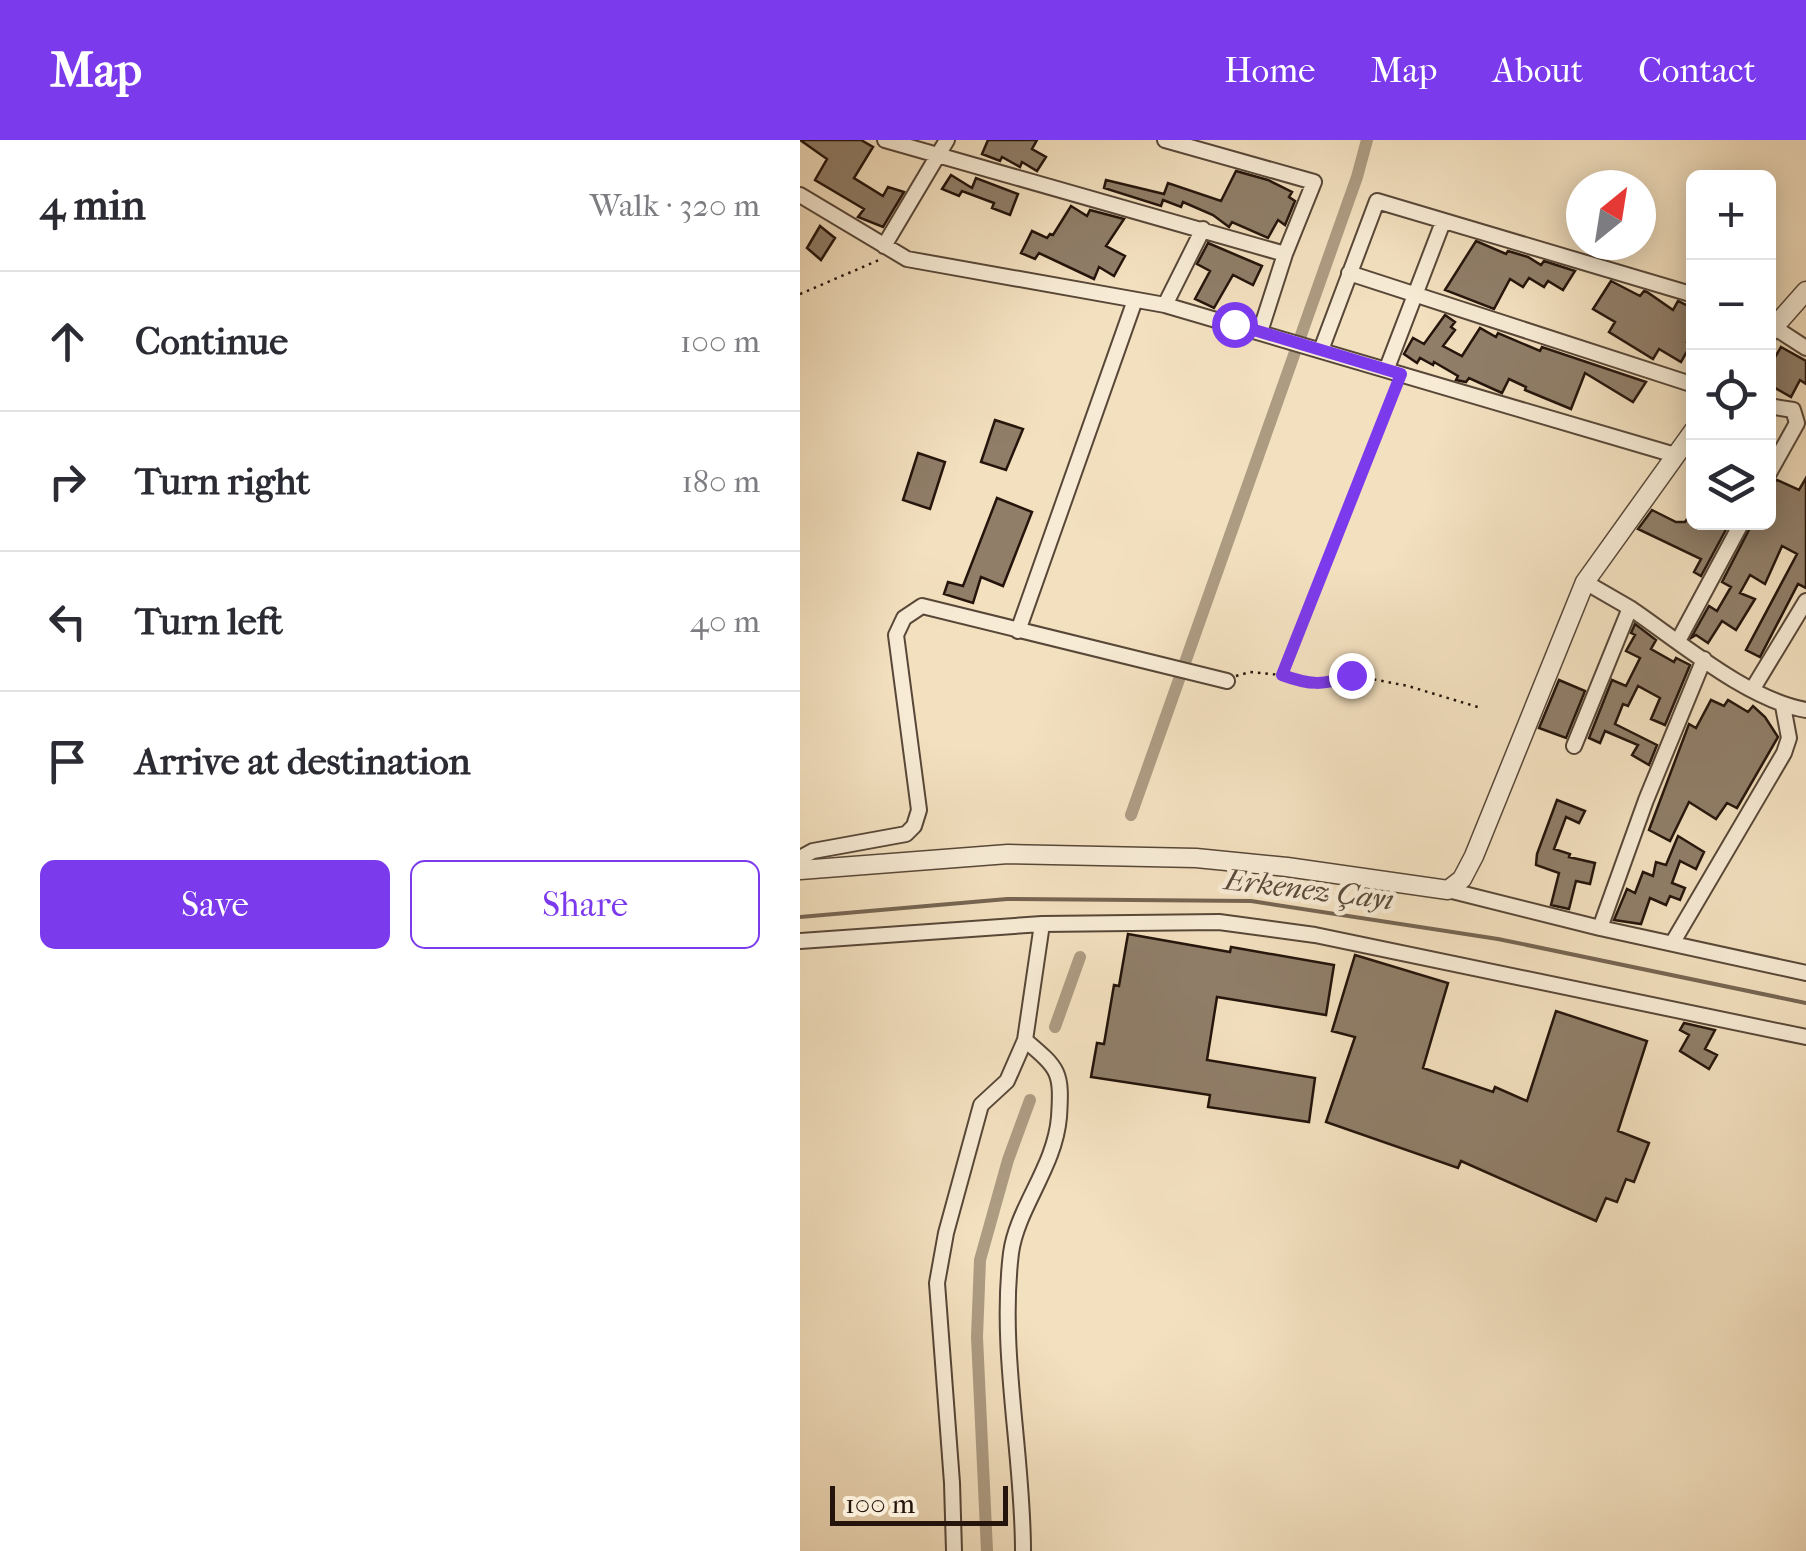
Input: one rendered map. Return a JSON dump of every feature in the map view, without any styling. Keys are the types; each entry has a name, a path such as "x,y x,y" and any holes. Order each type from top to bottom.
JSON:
{"street":[{"path":"886,140 1285,254"},
{"path":"889,250 947,140"},
{"path":"1165,140 1314,182 1260,332"},
{"path":"800,196 907,259 1165,305 1674,455"},
{"path":"1318,349 1377,201 1686,293"},
{"path":"1394,371 1415,294 1444,222"},
{"path":"1165,305 1203,229"},
{"path":"1350,273 1686,382"},
{"path":"1776,322 1806,291"},
{"path":"1018,632 1135,300"},
{"path":"1776,331 1806,348"},
{"path":"1776,407 1793,410 1797,423 1776,460"},
{"path":"1448,890 1462,879 1474,856 1584,582 1686,440"},
{"path":"1678,641 1738,530"},
{"path":"1584,582 1630,608 1752,690 1784,706 1806,710"},
{"path":"1752,690 1806,601"},
{"path":"800,858 813,851 906,834 914,826 919,810 896,635 904,618 922,606 1221,679"},
{"path":"1574,746 1630,608"},
{"path":"1600,928 1646,800 1704,659"},
{"path":"1674,942 1784,753 1788,738 1784,706"},
{"path":"800,870 1008,854 1196,858 1287,867 1448,890 1600,928 1806,972"},
{"path":"800,941 1042,924 1219,922 1315,935 1806,1037"},
{"path":"954,1551 937,1283 946,1233 982,1105 1007,1081 1025,1040 1042,924"},
{"path":"1022,1551 1007,1301 1012,1247 1058,1139 1061,1090 1056,1066 1025,1040"}],"path":[{"path":"800,294 889,250"},
{"path":"1282,675 1394,371"},
{"path":"1221,679 1250,672 1282,675 1310,686 1351,675 1408,686 1481,708"}],"building":[{"path":"800,140 861,140 873,147 854,178 883,196 888,187 904,192 883,227 858,217 864,209 815,180 827,159"},
{"path":"988,140 1037,140 1032,149 1046,157 1037,171 1022,162 1020,167 1002,157 1000,161 982,154"},
{"path":"1236,171 1292,192 1289,197 1295,201 1285,225 1278,220 1268,238 1232,222 1229,227 1183,202 1181,207 1163,200 1161,206 1104,188 1106,180 1164,194 1168,183 1221,201"},
{"path":"951,175 972,188 976,178 1018,194 1010,215 992,208 994,203 962,191 959,196 942,189"},
{"path":"1071,206 1087,216 1090,210 1124,219 1106,246 1125,256 1114,276 1099,267 1094,279 1039,253 1035,259 1021,253 1032,231 1047,238 1053,235"},
{"path":"820,226 835,238 821,260 807,248"},
{"path":"1476,241 1506,254 1508,251 1528,257 1541,265 1544,261 1575,271 1563,290 1548,281 1544,287 1529,278 1523,287 1510,279 1494,309 1445,290"},
{"path":"1208,243 1262,266 1253,285 1233,275 1214,308 1195,299 1210,271 1197,264"},
{"path":"1611,281 1640,296 1647,292 1673,310 1678,301 1686,305 1686,353 1681,362 1659,349 1653,359 1609,332 1615,322 1593,309"},
{"path":"1445,315 1455,322 1451,327 1455,330 1443,346 1462,356 1480,328 1496,337 1498,333 1540,351 1542,347 1646,382 1633,402 1585,373 1571,409 1509,379 1502,393 1469,378 1466,382 1456,380 1458,376 1434,362 1433,365 1420,358 1417,363 1404,354 1413,338 1424,344"},
{"path":"1781,347 1806,361 1806,384 1800,380 1791,397 1776,389 1776,355"},
{"path":"995,420 1023,429 1006,470 981,462"},
{"path":"918,453 945,462 930,509 903,500"},
{"path":"1806,478 1806,588 1798,584 1760,657 1746,650 1797,554 1782,546 1765,584 1750,575 1740,593 1755,599 1736,630 1722,621 1708,643 1696,635 1691,638 1709,606 1717,611 1731,587 1722,582 1749,530 1776,530 1776,481 1799,490"},
{"path":"997,498 1032,512 1003,586 981,577 973,603 944,594 948,582 963,586"},
{"path":"1652,510 1676,522 1686,520 1686,530 1726,530 1701,576 1694,572 1701,559 1638,529"},
{"path":"1635,624 1656,640 1651,649 1674,662 1676,658 1690,665 1665,725 1651,719 1660,698 1638,686 1628,706 1623,704 1615,724 1657,745 1649,765 1632,755 1638,745 1605,731 1600,743 1589,738 1612,680 1626,686 1640,658 1626,651 1635,635 1631,633"},
{"path":"1559,680 1585,691 1566,738 1539,728"},
{"path":"1711,700 1724,706 1728,700 1748,712 1753,706 1778,737 1737,808 1727,803 1716,819 1689,802 1670,841 1649,830 1689,724 1696,728"},
{"path":"1557,800 1585,811 1579,823 1566,817 1554,849 1595,863 1590,884 1576,881 1569,909 1551,905 1559,873 1536,865"},
{"path":"1678,836 1704,852 1696,869 1680,861 1672,883 1685,888 1680,900 1670,896 1666,905 1650,898 1641,924 1614,920 1627,889 1635,893 1643,872 1653,876 1656,862 1666,865"},
{"path":"1128,934 1334,965 1326,1015 1217,997 1207,1060 1315,1078 1309,1122 1208,1107 1210,1095 1091,1077 1097,1043 1104,1044"},
{"path":"1355,955 1448,983 1423,1068 1493,1092 1495,1087 1527,1101 1556,1011 1647,1041 1618,1131 1649,1143 1634,1182 1626,1179 1617,1202 1606,1198 1596,1221 1461,1161 1458,1168 1326,1122 1355,1037 1332,1031"},
{"path":"1684,1023 1715,1030 1705,1049 1717,1055 1709,1069 1680,1051 1689,1035 1680,1030"}],"waterway":[{"path":"1131,815 1367,140"},
{"name":"Erkenez Çayı","path":"800,917 1007,899 1251,901 1498,939 1806,1003"},
{"path":"1055,1027 1080,957"},
{"path":"987,1551 977,1337 980,1260 1008,1160 1030,1100"}],"route":[{"path":"1234,324 1401,374 1282,675 1310,686 1351,675"}]}
